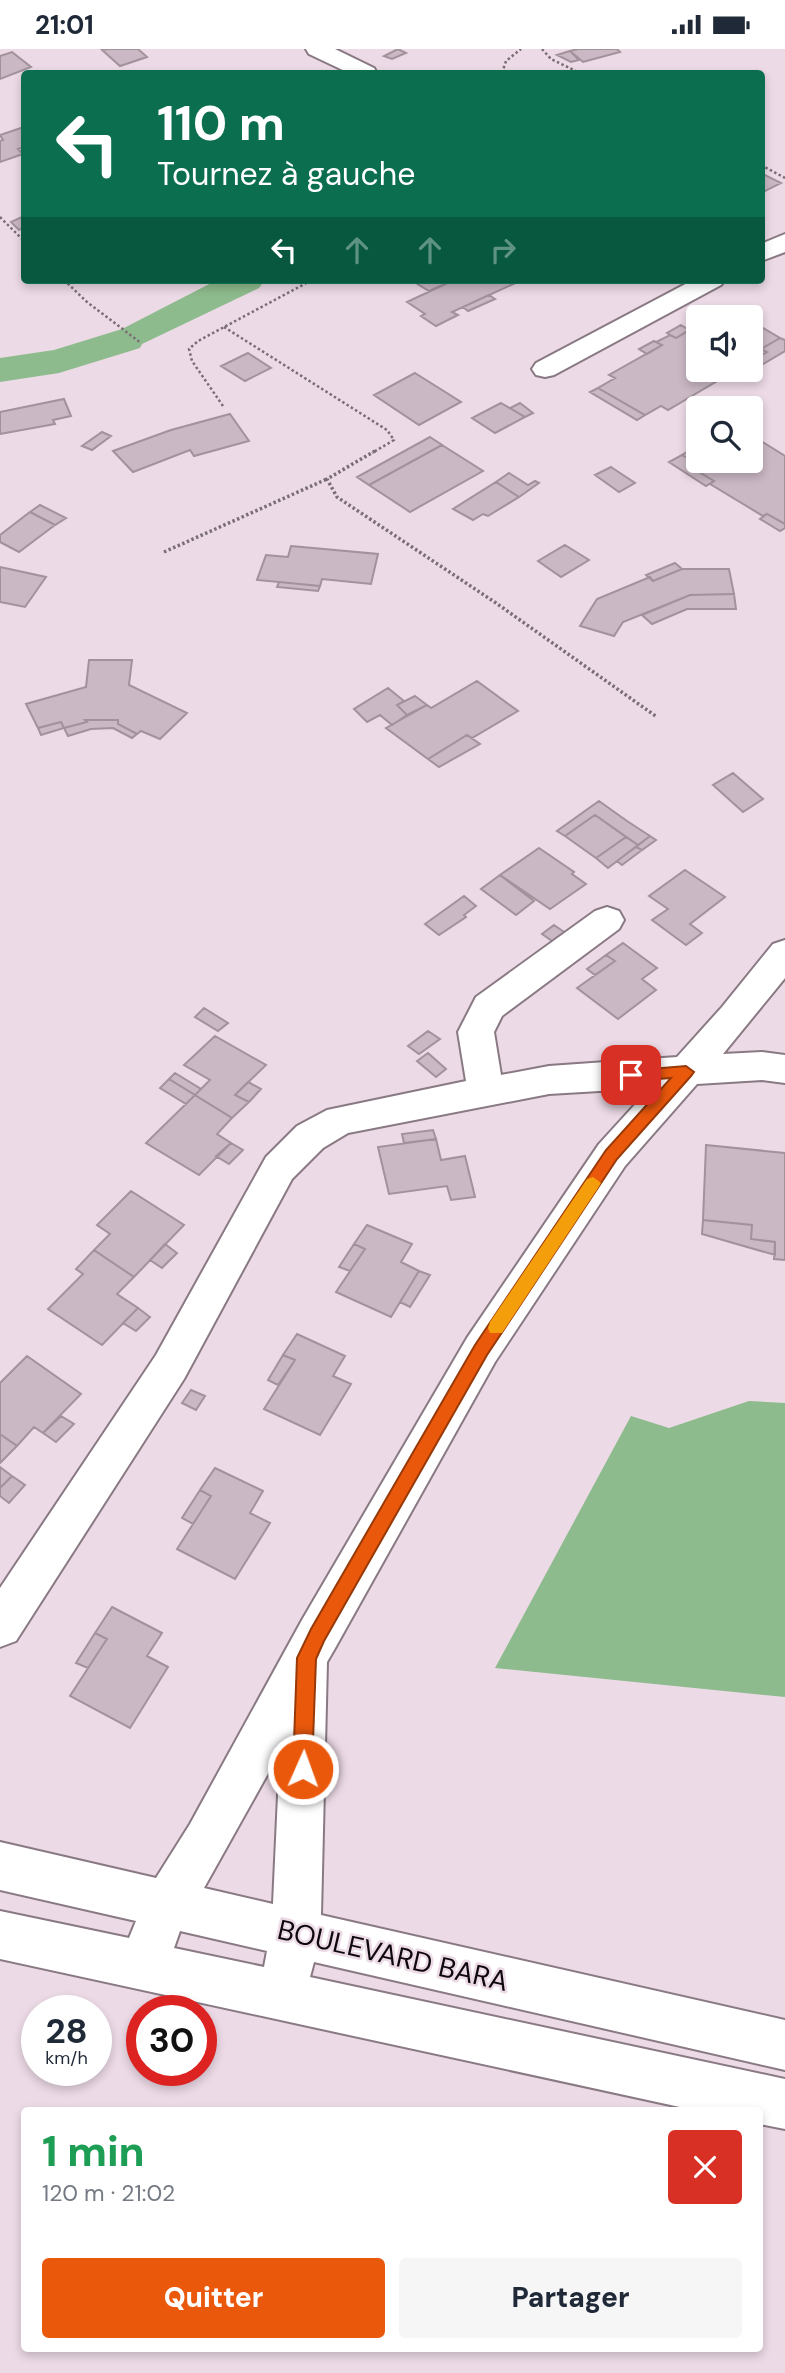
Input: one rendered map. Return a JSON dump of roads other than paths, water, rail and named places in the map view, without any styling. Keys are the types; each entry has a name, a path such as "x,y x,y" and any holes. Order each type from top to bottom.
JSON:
{"street":[{"path":"317,49 360,70"},
{"path":"765,252 785,241"},
{"path":"545,369 704,284"},
{"path":"486,1092 476,1032 489,1007 607,920"},
{"path":"143,1964 167,1904 207,1841 306,1658 481,1350 612,1155 735,1017 785,953"},
{"path":"0,1626 170,1367 279,1168 310,1136 340,1120 549,1080 762,1066 785,1069"},
{"path":"282,1994 296,1933 306,1658"},
{"name":"BOULEVARD BARA","path":"0,1867 785,2045"},
{"path":"0,1935 785,2104"}],"waterway":[{"path":"138,334 238,284"},
{"path":"0,370 59,361 126,340"}]}
